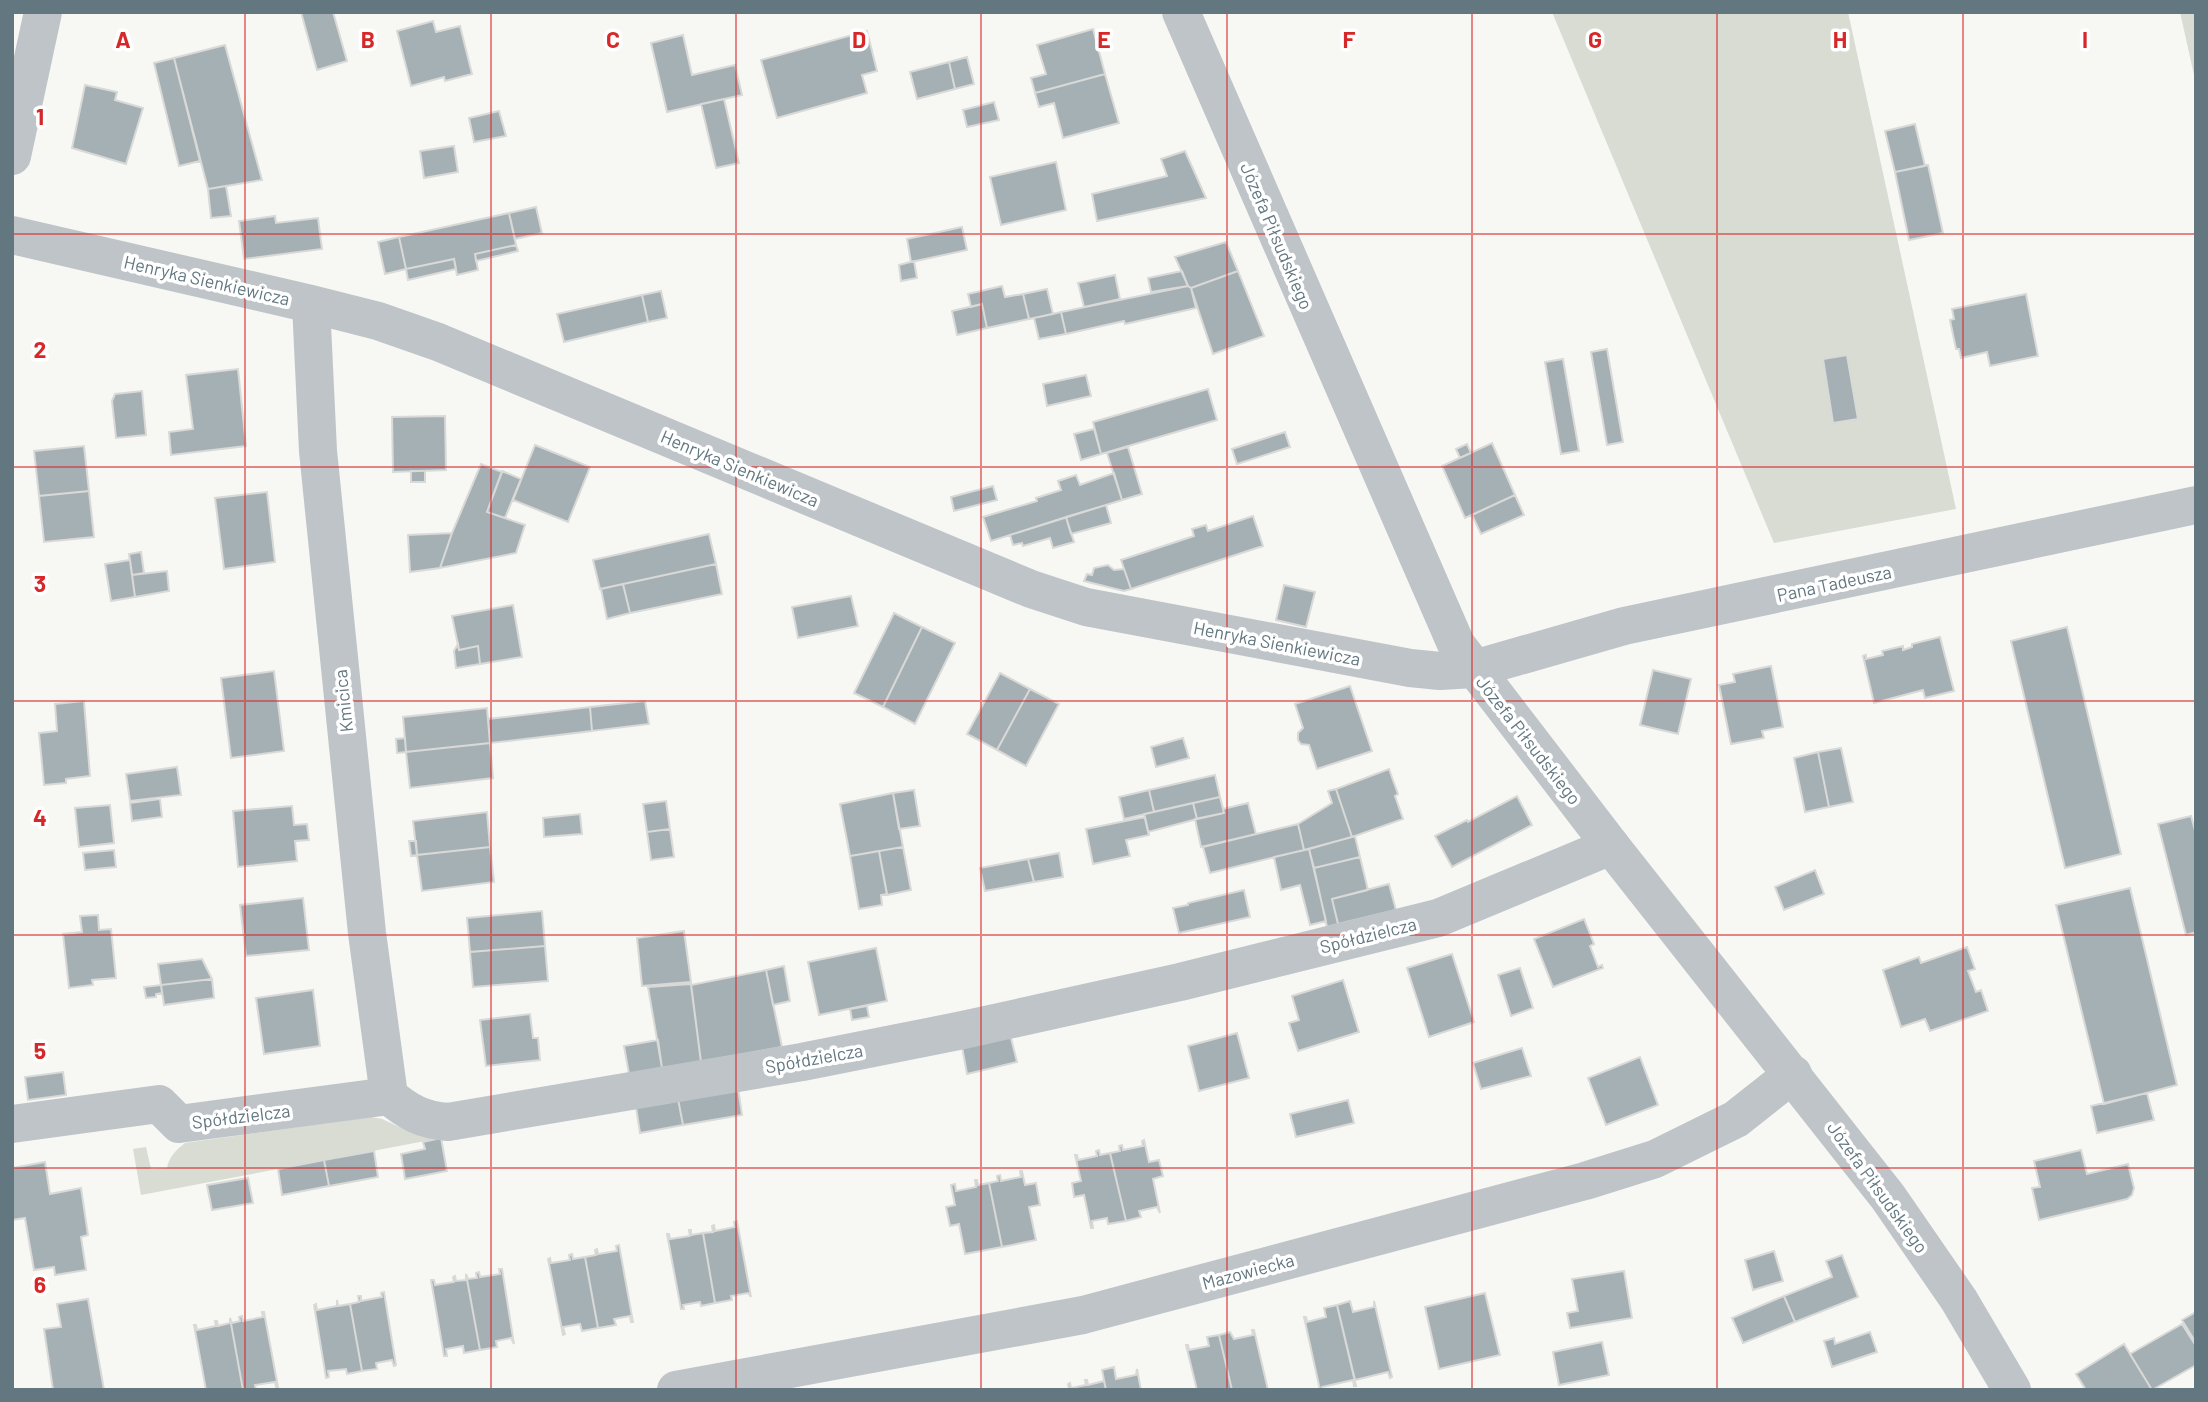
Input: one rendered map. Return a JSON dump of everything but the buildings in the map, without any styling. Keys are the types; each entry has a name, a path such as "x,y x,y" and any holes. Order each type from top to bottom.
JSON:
{"street":[{"path":"12,156 43,12"},
{"name":"Józefa Piłsudskiego","path":"1181,12 1448,630 1474,669 1611,846 1888,1197 1959,1300 2012,1390"},
{"name":"Henryka Sienkiewicza","path":"12,235 379,321 438,342 993,573 1086,607 1410,668 1440,671 1474,669"},
{"name":"Kmicica","path":"311,304 318,451 367,933 389,1096"},
{"name":"Pana Tadeusza","path":"1474,669 1521,653 1624,626 2196,505"},
{"name":"Spółdzielcza","path":"12,1124 159,1104 179,1124 389,1096 410,1114 448,1122 802,1062 1181,982 1438,918 1611,846"},
{"name":"Mazowiecka","path":"676,1390 1083,1315 1585,1181 1655,1159 1736,1119 1793,1074"}],"shaded area":[{"path":"1552,12 1848,12 1956,509 1774,543"},
{"path":"2180,12 2196,12 2196,84"},
{"path":"371,1117 408,1131 441,1138 141,1195 133,1149 146,1147 151,1169 167,1168 173,1154 185,1143"}]}
